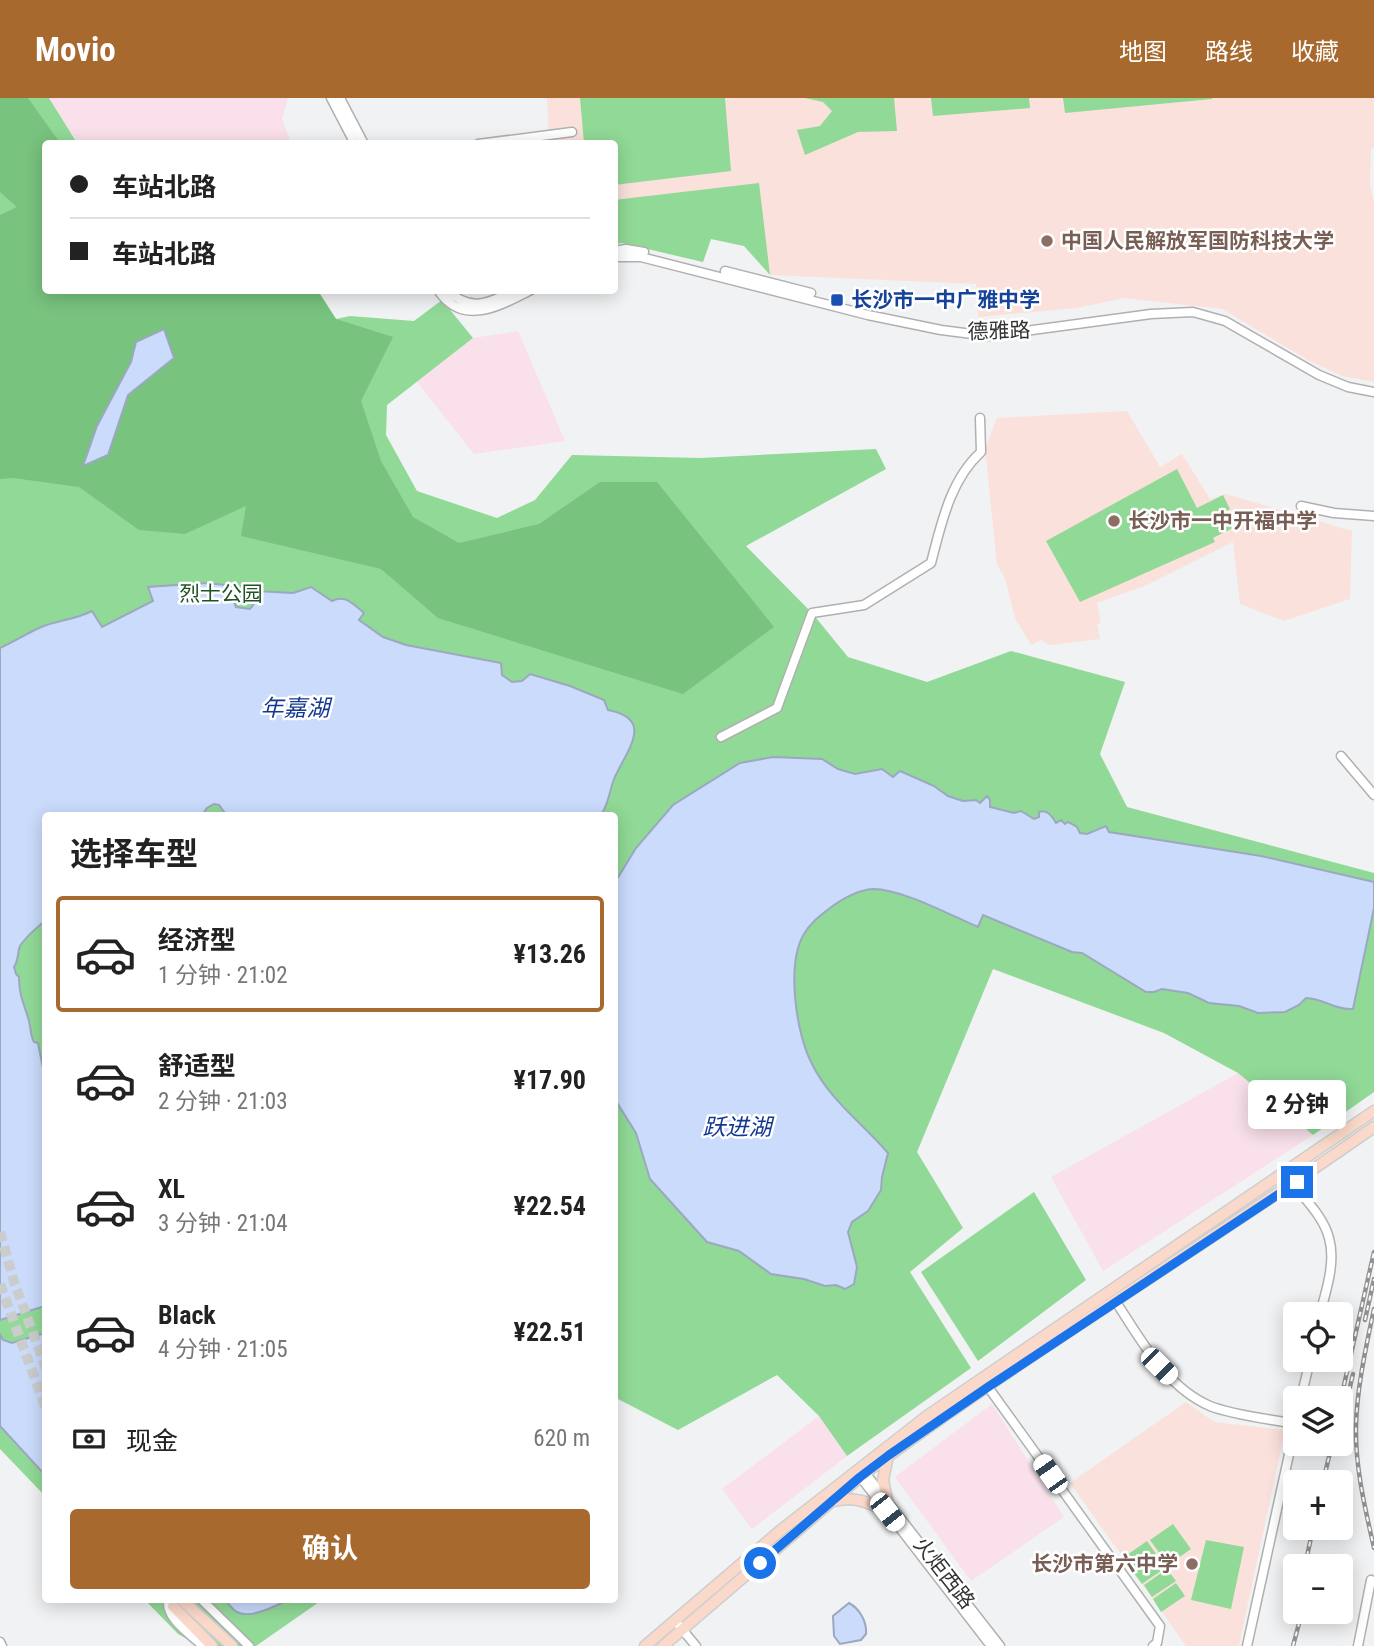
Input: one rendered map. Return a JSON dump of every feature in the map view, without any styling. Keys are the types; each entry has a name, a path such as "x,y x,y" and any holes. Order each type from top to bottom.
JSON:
{"main road":[{"path":"663,1646 926,1416 1374,1111"},
{"path":"645,1646 781,1530 861,1472 1374,1127"},
{"path":"830,1502 848,1497 887,1506 883,1479 889,1455"},
{"path":"175,1603 212,1646"},
{"path":"175,1603 232,1646"}],"street":[{"path":"331,98 353,140"},
{"path":"340,98 363,140"},
{"path":"509,140 572,132"},
{"name":"德雅路","path":"618,251 636,250 785,286 868,310 941,325 989,331 1150,310 1191,309 1216,313 1230,318 1321,372 1374,390"},
{"name":"德雅路","path":"618,257 641,257 868,315 941,330 988,336 1151,314 1193,312 1215,316 1225,321 1319,375 1348,387 1374,390"},
{"path":"441,294 458,307 478,311 496,308 523,294"},
{"path":"452,294 462,302 475,305 490,303 507,294"},
{"path":"720,737 777,708 812,613 864,605 931,563 948,502 973,460 981,453 980,418"},
{"path":"1301,506 1334,513 1374,516"},
{"path":"1341,756 1374,795"},
{"path":"1293,1184 1313,1209 1329,1238 1331,1269 1323,1302"},
{"path":"1116,1302 1159,1366 1186,1393 1211,1406 1283,1422"},
{"path":"988,1387 1160,1626 1157,1643 1153,1646"},
{"path":"1247,1646 1288,1456"},
{"name":"火炬西路","path":"861,1472 991,1646"},
{"name":"火炬西路","path":"887,1506 1000,1646"},
{"path":"1358,1646 1371,1580"},
{"path":"173,1603 168,1611 203,1646"},
{"path":"205,1603 249,1646"},
{"path":"676,1622 696,1646"}],"shaded area":[{"path":"49,98 288,98 282,119 290,140 75,140"},
{"name":"中国人民解放军国防科技大学","path":"547,98 1374,98 1374,147 1371,149 1370,186 1374,202 1374,382 1342,376 1308,360 1222,309 1124,298 1077,308 978,317 976,284 770,275 744,246 711,239 703,262 618,244 618,140 549,140"},
{"path":"518,331 565,441 474,454 417,382 473,338"},
{"name":"长沙市一中开福中学","path":"1127,411 1160,467 1182,454 1210,499 1226,494 1352,531 1350,599 1284,621 1240,604 1233,542 1147,585 1097,603 1101,623 1097,624 1100,639 1050,645 1041,640 1031,645 1015,618 1005,578 997,565 985,448 997,418"},
{"path":"1238,1073 1313,1135 1103,1271 1051,1177"},
{"name":"长沙市第六中学","path":"1186,1402 1214,1422 1283,1430 1239,1646 1186,1646 1070,1483"},
{"path":"992,1404 1064,1517 971,1581 895,1477"},
{"path":"819,1416 847,1456 752,1529 722,1489"}],"green space":[{"name":"烈士公园","path":"0,98 49,98 75,140 42,140 42,294 320,294 336,319 350,316 414,321 442,300 473,338 387,405 386,435 417,491 497,518 535,500 572,455 701,458 876,449 886,469 746,546 812,613 848,657 927,682 1011,651 1125,682 1100,754 1127,807 1374,873 1374,1092 1313,1135 1238,1073 1164,1033 993,969 917,1152 963,1228 910,1272 971,1368 847,1456 819,1416 777,1375 678,1430 618,1399 618,812 42,812 42,1493 0,1449"},
{"path":"0,98 28,98 58,140 42,140 42,294 320,294 336,319 393,337 361,401 381,461 413,517 459,543 539,524 600,482 657,482 774,627 683,694 438,618 381,569 241,536 246,506 185,534 139,530 79,487 13,478 0,479 0,215 17,207 0,192"},
{"path":"580,98 725,98 731,171 618,185 618,140 584,140"},
{"path":"805,98 894,98 897,131 858,132 805,155 797,130 820,126 832,111 823,102"},
{"path":"931,98 1029,98 1030,108 933,116"},
{"path":"1063,98 1212,98 1212,99 1065,113"},
{"path":"759,183 770,275 744,246 711,239 703,262 618,244 618,200"},
{"path":"1177,469 1197,508 1223,495 1230,509 1205,522 1206,524 1226,514 1233,528 1213,538 1215,542 1080,602 1046,541"},
{"path":"1034,1192 1086,1280 978,1361 921,1272"},
{"path":"1173,1524 1191,1549 1168,1565 1150,1540"},
{"path":"1206,1540 1244,1547 1231,1609 1191,1600"},
{"path":"1147,1541 1156,1554 1133,1570 1124,1557"},
{"path":"1157,1556 1165,1568 1142,1584 1133,1572"},
{"path":"1167,1569 1176,1581 1152,1597 1144,1585"},
{"path":"1176,1583 1185,1596 1161,1612 1153,1599"},
{"path":"148,1603 318,1603 256,1646 200,1646 178,1634"}],"water":[{"path":"164,329 174,358 128,395 108,455 83,466 97,426 131,362 136,342"},
{"name":"年嘉湖","path":"206,583 236,586 231,594 236,607 250,609 259,597 256,591 293,593 311,587 332,601 345,599 352,603 364,613 359,620 383,637 406,645 501,663 502,675 512,682 522,681 530,674 604,700 608,710 623,714 631,721 634,728 633,737 602,812 224,812 219,805 214,804 204,812 42,812 42,924 20,946 14,967 19,977 32,1037 34,1042 38,1043 42,1063 42,1307 0,1320 0,648 39,628 92,611 102,627 153,601 148,587"},
{"name":"跃进湖","path":"773,757 822,759 838,769 855,774 882,769 893,777 900,771 963,801 976,800 980,803 987,796 990,807 1014,813 1021,811 1034,819 1039,817 1039,812 1047,812 1056,823 1061,820 1065,824 1068,822 1077,827 1080,833 1087,834 1106,826 1109,832 1261,856 1374,882 1374,908 1353,1009 1306,998 1285,1012 1258,1013 1239,1006 1209,1003 1188,993 1162,989 1146,992 1082,953 1072,952 983,915 978,927 898,893 873,889 850,896 819,917 804,934 795,963 795,999 801,1035 819,1077 837,1100 888,1153 881,1190 868,1211 852,1222 848,1232 857,1267 854,1284 845,1289 836,1285 825,1286 804,1279 771,1274 739,1251 707,1242 650,1179 636,1133 618,1104 618,877 636,848 673,805 740,763"},
{"path":"0,1334 3,1340 12,1343 42,1334 42,1472 0,1426"},
{"path":"228,1603 280,1603 249,1614 242,1614"},
{"path":"849,1603 862,1616 866,1634 861,1640 840,1644 834,1636 833,1616"}],"tunnel":[{"path":"0,1232 14,1282 42,1357"},
{"path":"0,1284 42,1398"}],"railway":[{"path":"1344,1385 1374,1252"},
{"path":"1365,1320 1374,1279"},
{"path":"1374,1309 1360,1382 1356,1426 1359,1472 1374,1548"},
{"path":"1350,1386 1353,1374"},
{"path":"1326,1470 1329,1456"},
{"path":"1308,1554 1310,1540"},
{"path":"1293,1646 1299,1624"}],"place":[{"name":"中国人民解放军国防科技大学","path":"1047,241"},
{"name":"长沙市一中广雅中学","path":"837,300"},
{"name":"长沙市一中开福中学","path":"1114,521"},
{"name":"长沙市第六中学","path":"1192,1564"}],"route":[{"path":"760,1563 889,1455 1297,1182"}]}
